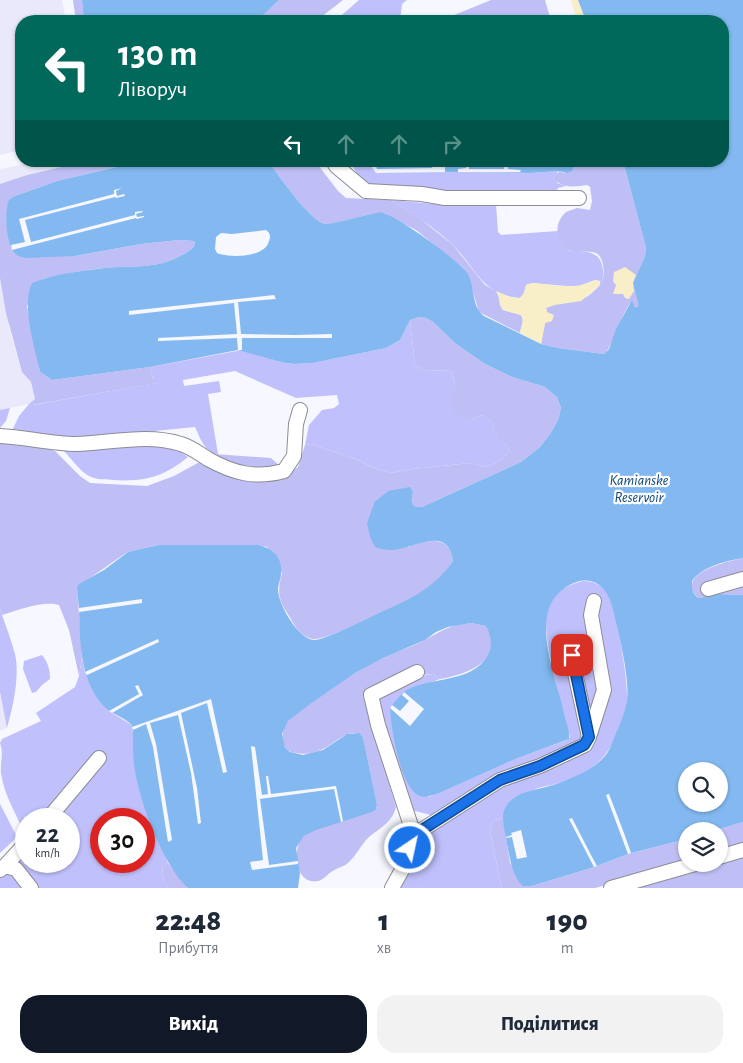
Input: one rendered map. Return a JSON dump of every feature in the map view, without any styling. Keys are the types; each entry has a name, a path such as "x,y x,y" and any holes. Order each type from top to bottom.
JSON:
{"street":[{"path":"337,167 366,191 422,194 445,198 579,198"},
{"path":"0,436 16,436 74,444 163,439 184,445 220,466 248,475 268,476 284,472 294,456 296,424 300,410"},
{"path":"708,589 743,579"},
{"path":"414,835 500,780 540,766 584,745 589,737 604,690 591,615 594,601"},
{"path":"572,655 589,737"},
{"path":"392,888 407,861 414,835 378,725 371,695 417,672"},
{"path":"57,808 99,758"},
{"path":"728,854 743,850"},
{"path":"3,868 15,855"},
{"path":"3,868 16,869 31,888"},
{"path":"611,888 678,869"}],"shaded area":[{"path":"0,0 62,0 65,15 15,15 15,151 0,155"},
{"path":"73,0 82,0 83,15 75,15"},
{"path":"279,0 343,0 324,15 263,15"},
{"path":"359,0 407,0 402,4 401,15 342,15"},
{"path":"491,0 545,0 549,15 454,15"},
{"path":"15,166 61,167 0,184 0,169"},
{"path":"61,167 116,167 57,181 15,196 6,218 12,250 75,256 141,244 179,240 194,241 195,244 192,249 164,263 88,270 43,279 27,306 40,372 52,380 150,367 153,379 157,383 29,404 35,399 31,382 22,372 6,313 0,278 0,184"},
{"path":"273,167 320,167 338,191 346,198 390,200 418,217 453,245 485,285 496,291 503,310 521,315 523,320 520,333 479,312 467,273 416,230 383,213 330,224 320,222 312,216"},
{"path":"353,167 372,167 377,173 531,173 559,171 557,172 557,183 566,186 558,188 556,193 450,193 369,186 358,176"},
{"path":"625,167 646,248 645,256 633,283 640,306 635,309 632,301 604,354 541,344 547,312 546,308 551,305 575,301 589,296 603,278 603,264 596,253 572,251 563,246 558,236 557,229 559,223 566,212 577,208 590,210 592,201 590,187 587,185 566,186 556,181 555,177 559,171 564,173 574,168"},
{"path":"390,200 435,204 496,204 498,232 501,235 558,231 558,235 568,250 589,252 597,256 603,268 602,280 600,285 600,281 595,280 576,287 532,283 526,285 524,293 520,298 507,296 488,286 453,245 438,232"},
{"path":"0,278 11,335 22,372 31,382 35,399 29,404 0,410"},
{"path":"419,317 433,322 456,344 485,364 512,377 545,387 557,397 561,408 558,420 550,434 540,447 521,462 422,507 413,505 413,492 388,491 375,501 408,547 423,542 437,541 447,546 451,552 453,561 440,577 423,591 350,628 312,639 304,636 298,630 283,605 279,590 282,573 267,547 258,545 159,545 140,549 128,552 77,587 82,658 79,676 69,630 59,605 38,605 2,615 0,609 0,440 39,446 55,451 80,476 90,483 147,486 174,476 214,454 271,458 280,466 292,471 298,467 305,445 311,444 391,473 470,463 485,467 499,462 510,451 506,444 498,440 491,421 482,415 471,419 461,418 450,407 455,385 452,371 424,370 415,365 410,320"},
{"path":"410,320 415,365 424,370 452,371 455,385 451,407 471,419 482,415 491,421 498,439 506,444 510,451 499,462 485,467 470,463 391,473 311,444 305,445 309,425 322,410 334,408 339,404 337,395 296,398 235,371 183,380 184,386 219,381 221,392 208,394 218,454 206,448 195,427 83,438 11,433 19,416 29,404 33,405 156,383 150,367 242,350 285,363 313,363 386,348 400,340"},
{"path":"10,408 6,421 0,428 0,410"},
{"path":"158,441 188,457 162,474 134,480 96,479 81,470 63,450"},
{"path":"743,558 743,595 717,594 699,598 695,594 692,585 694,579 699,574 713,567"},
{"path":"583,581 596,583 601,586 610,598 621,644 626,678 626,707 616,737 608,751 588,770 553,785 529,792 507,806 503,818 492,822 490,831 502,888 398,888 426,836 436,826 435,816 415,811 410,807 394,766 379,699 398,686 418,677 433,674 440,679 404,692 398,700 429,797 513,760 567,740 570,737 549,650 546,616 549,604 555,595 568,586"},
{"path":"0,609 15,654 17,671 7,728 0,692"},
{"path":"471,623 486,626 491,638 491,648 488,657 481,664 461,674 440,679 433,674 422,675 418,665 414,665 364,691 363,696 396,807 388,822 366,840 348,863 318,881 310,881 304,878 298,864 297,848 304,836 327,825 376,810 377,806 363,737 353,733 348,734 317,752 307,754 293,753 287,749 283,739 283,731 288,721 300,710 365,667 447,628"},
{"path":"42,655 50,672 50,679 36,692 32,693 23,669 24,661"},
{"path":"82,658 85,672 112,713 132,725 139,788 146,808 90,808 90,873 155,873 155,832 168,863 162,867 164,881 169,888 37,888 26,873 80,873 80,808 15,808 15,813 8,799 1,773 2,751 0,743 2,739 41,721 36,713 75,687"},
{"path":"0,692 7,728 0,731"},
{"path":"0,804 15,833 15,838 0,853"},
{"path":"503,818 510,863 532,886 594,867 628,854 678,841 678,872 728,872 728,826 743,822 743,888 610,888 606,885 595,888 502,888 490,831 492,822"},
{"path":"168,863 188,888 169,888 164,881 162,867"},
{"path":"7,874 15,878 22,888 0,888 0,876"}],"sand":[{"path":"571,0 578,0 584,15 575,15"},
{"path":"625,267 636,275 633,283 634,291 629,299 625,298 623,294 613,294 616,285 613,281 614,272"},
{"path":"595,280 600,281 600,285 581,301 546,308 547,312 554,315 552,321 545,323 541,344 520,333 523,321 521,315 503,310 496,291 510,297 520,298 524,293 526,285 532,283 573,286"}],"water":[{"path":"82,0 279,0 263,15 83,15"},
{"name":"Kamianske Reservoir","path":"578,0 743,0 743,558 708,568 692,581 692,589 699,598 717,594 743,595 743,822 728,826 728,822 678,822 678,841 628,854 594,867 532,886 523,886 519,882 512,866 503,821 505,809 509,802 515,797 569,779 600,761 607,754 611,746 626,705 627,679 610,600 605,591 597,584 580,581 561,591 551,603 547,617 548,651 568,728 569,739 513,760 434,795 422,797 413,791 407,782 398,756 390,708 405,691 415,686 472,671 488,655 491,644 486,626 471,623 448,627 355,673 288,721 282,734 285,747 290,752 303,755 323,750 347,734 359,733 363,737 377,805 376,810 316,830 304,836 296,848 300,873 298,888 188,888 169,864 155,834 155,808 145,808 136,777 133,758 132,725 104,707 94,693 85,671 82,659 77,590 79,584 104,570 128,552 159,545 263,546 272,551 279,559 281,576 278,587 279,595 290,620 308,638 316,640 326,637 418,594 437,580 453,561 450,550 444,543 437,541 428,541 391,550 375,547 370,537 367,523 375,501 388,491 410,487 413,492 413,505 422,507 521,462 540,447 550,434 558,420 561,408 557,397 545,387 512,377 485,364 456,344 433,322 419,317 410,320 400,340 386,348 313,363 285,363 238,350 150,367 52,380 40,372 32,339 28,303 32,283 49,277 76,272 164,263 186,253 195,244 194,241 179,240 141,244 75,256 27,258 14,253 9,240 6,219 9,200 15,196 57,181 116,167 273,167 304,207 320,222 330,224 382,213 401,222 428,240 454,260 468,274 475,302 484,316 541,344 604,354 609,349 616,329 632,300 635,308 639,306 633,283 645,256 646,248 625,167 729,167 729,15 584,15","holes":["266,230 270,235 266,247 254,254 230,256 217,253 215,249 216,237 221,233 232,234"]},
{"path":"373,167 574,167 572,171 567,173 559,171 531,173 375,172"}],"pier":[{"path":"373,167 377,169 445,167 445,172 375,172"},
{"path":"504,167 508,167 508,169 521,170 520,172 458,172 458,169 504,169"},
{"path":"122,188 116,191 117,196 124,194 125,196 25,220 31,242 135,215 135,212 142,211 136,214 137,217 144,217 12,250 11,245 25,242 19,219 114,194 114,190"},
{"path":"274,295 276,299 238,302 241,334 332,334 332,338 242,338 242,350 238,350 237,338 158,341 158,338 237,334 234,303 129,315 129,311"},
{"path":"142,599 142,603 79,612 79,608"},
{"path":"158,639 159,642 87,675 85,672"},
{"path":"138,685 143,695 112,713 109,711 139,694 135,686"},
{"path":"404,692 424,709 410,726 390,708 392,705 400,711 409,701 402,695"},
{"path":"211,699 227,772 223,773 207,703 181,713 197,788 201,823 198,824 191,773 178,715 150,723 156,744 172,840 168,842 153,747 146,724 133,730 132,727"},
{"path":"251,746 255,747 262,795 268,794 266,776 268,776 271,794 336,786 343,821 341,822 334,789 260,799 269,865 298,861 298,864 252,870 250,862 263,860"},
{"path":"609,794 631,853 628,854 606,795"},
{"path":"572,818 597,866 594,867 569,819"},
{"path":"521,830 527,857 517,859 512,837 506,837 512,835 511,833"}],"route":[{"path":"410,848 414,835 500,780 540,766 584,745 589,737 572,655"}]}
